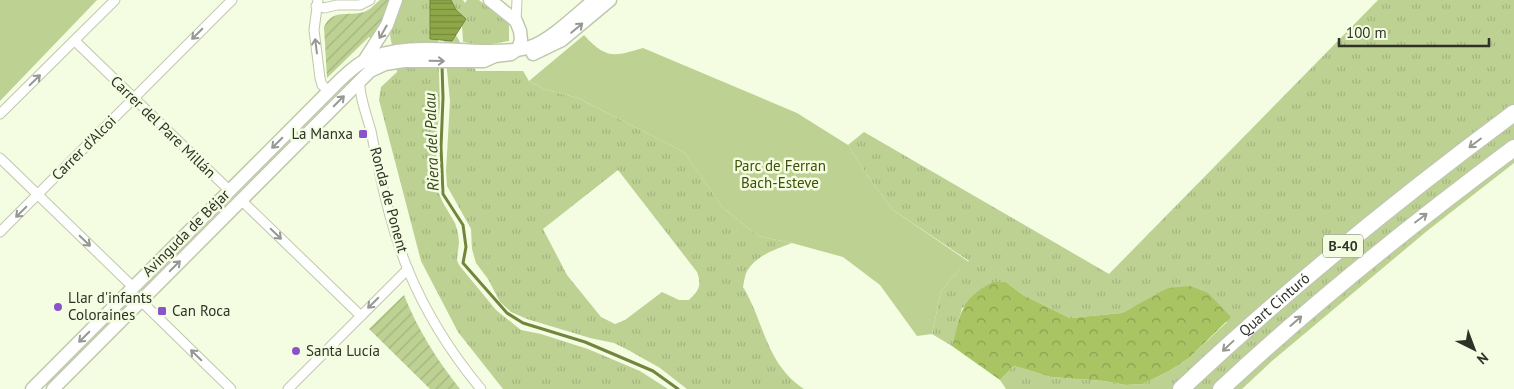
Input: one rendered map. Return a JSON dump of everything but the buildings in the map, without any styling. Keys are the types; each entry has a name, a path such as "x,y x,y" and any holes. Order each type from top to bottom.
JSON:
{"highway":[{"name":"Quart Cinturó","path":"1182,389 1240,334 1333,254 1514,113"},
{"name":"Quart Cinturó","path":"1221,389 1302,315 1346,278 1514,148"}],"main road":[{"name":"Ronda de Ponent","path":"364,62 387,25 396,0"},
{"path":"490,0 519,36 531,46 546,38 591,1"},
{"path":"405,56 470,56 484,61 515,59 535,54 562,40 610,0"},
{"path":"470,56 519,36"},
{"path":"484,61 495,56 511,54 519,36"},
{"name":"Avinguda de Béjar","path":"32,389 324,92 364,62 388,53 405,56"},
{"name":"Avinguda de Béjar","path":"53,389 359,81 370,71 405,56"},
{"name":"Avinguda de Béjar","path":"291,150 303,129 320,112 324,92"},
{"name":"Carrer del Pare Millán","path":"229,190 240,200"}],"street":[{"path":"0,114 115,0"},
{"name":"Carrer d'Alcoi","path":"0,232 232,0"},
{"path":"315,2 324,8 336,5 360,5 370,0"},
{"path":"517,0 519,36"},
{"path":"315,2 314,30 320,78 324,92"},
{"name":"Carrer del Pare Millán","path":"75,41 229,190"},
{"name":"Ronda de Ponent","path":"364,62 359,81 386,201 408,269 442,337 462,367 481,389"},
{"path":"0,158 37,196 133,287"},
{"name":"Carrer del Pare Millán","path":"240,200 361,316"},
{"path":"293,387 408,269"},
{"path":"141,301 231,389"}],"green space":[{"path":"0,0 97,0 0,101"},
{"path":"380,0 393,0 374,41 369,37 327,78 324,27 328,21 336,15 364,12"},
{"path":"403,0 430,0 430,39 438,40 440,106 436,141 437,188 455,223 458,233 457,260 459,265 496,310 521,330 541,334 588,349 640,371 668,389 503,389 458,332 421,261 379,100 381,87 397,72 390,35"},
{"path":"451,0 463,0 465,3 467,0 479,0 509,23 509,41 485,45 463,42 462,25 466,19 456,10"},
{"path":"1378,0 1514,0 1514,163 1427,231 1272,361 1242,389 1006,389 1000,380 1014,366 1051,377 1104,381 1126,385 1143,384 1189,358 1227,322 1133,307 1122,313 1070,318 1023,295 1006,282 962,308 952,346 932,334 941,291 969,261 893,210 869,178 848,145 864,132 1109,274"},
{"path":"456,35 476,71 523,71 529,81 544,89 578,98 684,152 723,208 758,236 792,243 767,253 751,265 747,271 743,287 773,355 791,379 804,389 687,389 660,368 614,343 590,338 527,319 511,312 500,302 488,279 476,263 472,249 471,229 447,186 446,171 450,101 444,40 452,41","holes":["618,170 697,272 699,288 689,300 679,300 662,292 625,320 615,324 601,317 567,275 543,229"]},
{"name":"Parc de Ferran Bach-Esteve","path":"584,35 598,48 610,54 624,53 643,48 797,113 848,145 869,178 893,210 969,262 959,270 941,291 932,334 917,336 880,285 843,257 758,236 723,208 684,152 578,98 544,89 529,81"},
{"path":"993,282 1006,282 1023,295 1070,318 1122,313 1168,288 1190,286 1208,293 1231,317 1189,358 1143,384 1126,385 1104,381 1051,377 1014,366 1000,380 952,346 960,316 968,301 982,288"},
{"path":"404,295 415,320 429,344 460,389 430,389 369,329"}],"shaded area":[{"path":"430,0 451,0 456,10 466,19 452,41 430,39"}],"waterway":[{"name":"Riera del Palau","path":"442,65 441,147 443,194 463,225 466,247 463,263 507,313 523,323 585,342 653,371 678,389"}],"place":[{"name":"La Manxa","path":"363,134"},
{"name":"Llar d'infants Coloraines","path":"58,307"},
{"name":"Can Roca","path":"162,311"},
{"name":"Santa Lucía","path":"296,351"}]}
